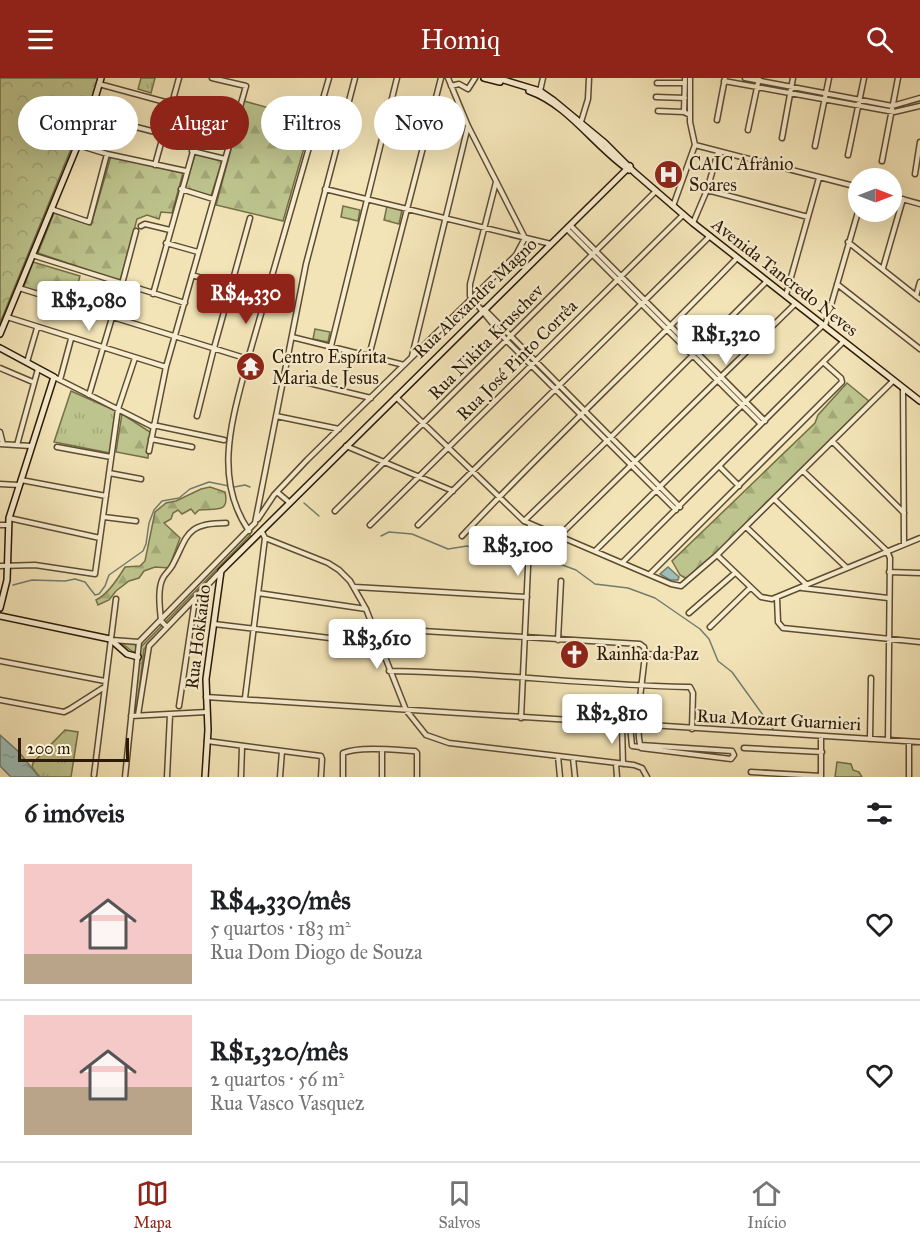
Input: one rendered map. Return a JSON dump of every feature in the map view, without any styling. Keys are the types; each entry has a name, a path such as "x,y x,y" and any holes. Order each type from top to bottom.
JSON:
{"street":[{"path":"174,96 179,78"},
{"path":"212,78 246,86 243,96"},
{"path":"250,529 239,515 231,495 228,479 230,441 237,398 329,78"},
{"path":"255,523 306,264 355,78"},
{"path":"331,346 397,78"},
{"path":"369,356 441,78"},
{"path":"448,78 468,126 525,238"},
{"path":"451,86 459,84 468,89 475,78"},
{"name":"Avenida Tancredo Neves","path":"484,78 539,94 693,224 920,401"},
{"name":"Avenida Tancredo Neves","path":"501,78 540,91 581,122 630,169"},
{"path":"540,91 543,78"},
{"path":"581,122 588,99 589,78"},
{"path":"673,207 695,145 691,133 690,78"},
{"path":"745,78 892,106 920,98"},
{"path":"782,138 793,78"},
{"path":"815,146 829,78"},
{"path":"848,155 864,78"},
{"path":"882,161 898,78"},
{"path":"717,120 724,80 891,112 920,106"},
{"path":"748,130 759,80"},
{"path":"96,96 100,81 150,96"},
{"path":"657,83 685,81 684,112"},
{"path":"656,97 685,98"},
{"path":"910,101 913,108"},
{"path":"657,111 684,112 690,115"},
{"path":"411,358 468,126"},
{"path":"915,174 920,142"},
{"path":"695,145 848,185"},
{"path":"0,334 76,150"},
{"path":"94,150 186,171"},
{"path":"155,165 159,150"},
{"path":"149,451 166,367 227,150"},
{"path":"153,294 192,151 225,159"},
{"path":"693,224 718,152"},
{"path":"50,209 88,222 107,154"},
{"name":"Rua Alexandre Magno","path":"138,715 147,648 195,600 220,571 263,535 290,503 345,446 630,169"},
{"path":"785,296 819,178"},
{"path":"496,182 469,294 531,365 558,386"},
{"path":"181,189 213,199"},
{"path":"325,189 551,245"},
{"path":"706,190 808,217"},
{"name":"Rua Nikita Kruschev","path":"335,511 656,191"},
{"path":"883,268 903,200 920,204"},
{"name":"Rua José Pinto Corrêa","path":"370,525 683,215"},
{"path":"197,416 250,218"},
{"path":"594,551 823,326 855,222"},
{"path":"141,226 145,224 170,230"},
{"path":"569,227 641,305 721,376 764,422"},
{"path":"89,395 136,231"},
{"path":"418,525 710,236"},
{"path":"125,777 138,642 250,529 277,492 516,255 525,238"},
{"path":"166,243 198,252"},
{"path":"848,243 918,297"},
{"path":"594,253 672,326 741,406 764,422"},
{"path":"32,255 185,303"},
{"path":"462,536 582,411 668,330 737,258"},
{"path":"192,275 265,297"},
{"path":"524,521 766,282"},
{"path":"918,297 920,282"},
{"path":"837,284 920,348"},
{"path":"19,288 248,359"},
{"path":"559,536 795,304"},
{"path":"7,317 166,367"},
{"path":"27,362 38,328"},
{"path":"292,337 404,365"},
{"path":"508,338 536,360 558,386 678,508"},
{"path":"60,380 71,339"},
{"path":"622,563 843,342"},
{"path":"0,348 135,420 153,426 224,440"},
{"path":"0,566 35,566 95,574 118,409 135,358"},
{"path":"650,574 842,380 823,362"},
{"path":"0,368 33,382"},
{"path":"17,445 38,368"},
{"path":"0,606 6,585 9,518 54,377"},
{"path":"284,377 371,398"},
{"path":"396,397 524,521 671,584 684,585 746,527 893,381"},
{"path":"903,388 904,544"},
{"path":"276,416 339,429"},
{"path":"0,432 2,444 31,446"},
{"path":"151,439 192,447"},
{"path":"832,441 904,513"},
{"path":"345,446 453,491"},
{"path":"57,447 111,457"},
{"path":"719,466 739,486"},
{"path":"803,471 888,551 890,558 888,740"},
{"path":"109,473 141,479"},
{"path":"0,484 20,482 106,496"},
{"path":"277,492 290,503"},
{"path":"774,499 847,568"},
{"path":"104,517 136,521"},
{"path":"9,518 100,538"},
{"path":"167,627 161,621 161,582 172,565 184,537 206,525 226,523"},
{"path":"521,718 531,524"},
{"path":"0,525 8,525"},
{"path":"746,527 807,585"},
{"path":"245,698 263,535 328,562 355,587 406,710 420,730 437,740 623,764 642,768 647,777"},
{"path":"717,555 750,588 767,599 777,598 920,538"},
{"name":"Rua Hokkaido","path":"205,777 206,679 220,571"},
{"path":"890,572 920,573"},
{"path":"689,613 735,573"},
{"path":"558,640 561,582"},
{"path":"355,587 527,597"},
{"path":"710,627 750,588"},
{"path":"801,588 888,598"},
{"path":"258,593 366,609"},
{"path":"777,598 778,622 783,627 919,642"},
{"path":"94,775 116,599"},
{"path":"179,706 195,600"},
{"path":"0,616 111,639 138,642"},
{"path":"213,624 379,644"},
{"path":"373,628 642,645 645,654 639,726 640,746 645,750 731,759 734,755 732,751 640,746 632,746 630,725"},
{"path":"111,639 127,654 138,657"},
{"path":"645,654 693,656"},
{"path":"0,661 105,681"},
{"path":"389,671 458,672 642,686 690,687 692,729"},
{"path":"870,739 871,678"},
{"path":"0,699 63,712 70,710 104,688"},
{"name":"Rua Mozart Guarnieri","path":"205,698 245,698 622,725 920,742"},
{"path":"131,716 207,712"},
{"path":"167,777 170,715"},
{"path":"622,725 623,764"},
{"path":"751,772 821,776 821,737"},
{"path":"207,741 317,755 322,759 321,777"},
{"path":"909,742 909,777"},
{"path":"240,777 242,747"},
{"path":"744,748 822,752"},
{"path":"343,777 342,754 349,750 415,751 417,753 417,777"},
{"path":"382,750 382,777"},
{"path":"280,777 282,752"},
{"path":"558,756 560,777"},
{"path":"573,758 575,777"},
{"path":"616,764 616,777"}],"green space":[{"path":"0,78 99,78 94,96 18,96 18,150 71,150 0,323"},
{"path":"141,78 155,78 151,93 138,89"},
{"path":"249,102 261,106 261,150 303,150 283,221 216,205 231,150 249,150"},
{"path":"195,154 222,161 211,196 185,188"},
{"path":"111,156 183,173 172,213 161,212 159,219 147,215 137,219 120,281 38,253 54,213 91,225"},
{"path":"343,206 360,210 358,221 341,217"},
{"path":"387,206 402,210 399,224 384,220"},
{"path":"33,262 80,276 72,304 23,289"},
{"path":"315,329 330,332 328,342 313,339"},
{"path":"847,383 870,402 692,576 685,578 680,575 672,561 815,423 818,415"},
{"path":"71,391 116,411 110,453 54,442"},
{"path":"122,414 150,432 148,458 116,452"},
{"path":"210,487 225,492 226,499 223,507 199,510 195,514 191,509 182,514 178,510 173,513 171,519 164,523 180,538 169,568 155,567 144,571 139,578 129,581 109,600 98,605 96,600 116,581 125,567 140,566 145,561 155,512 166,503"},
{"path":"250,535 251,537 144,649 137,710 133,710 140,653 133,652 119,641 133,643 139,649"},
{"path":"65,730 78,732 71,777 39,777 32,767 33,763"},
{"path":"837,762 851,764 853,770 859,772 862,777 835,777"}],"water":[{"path":"668,567 679,577 678,580 670,580 660,574"},
{"path":"0,735 19,752 39,777 11,777 0,766"}],"waterway":[{"path":"13,585 32,580 75,579 85,582 95,595 99,594 109,575 143,551 149,523 154,510 162,501 179,498 190,489 209,482 234,487 245,485 250,487"},
{"path":"304,503 319,516"},
{"path":"381,536 389,532 412,534 448,549 467,546 479,549 489,547 524,556 535,555 576,570 595,584 628,588 655,598 700,629 709,639 718,661 732,672 773,729"}],"place":[{"name":"CAIC Afrânio Soares","path":"668,174"},
{"name":"Centro Espírita Maria de Jesus","path":"251,367"},
{"name":"Rainha da Paz","path":"575,654"}]}
